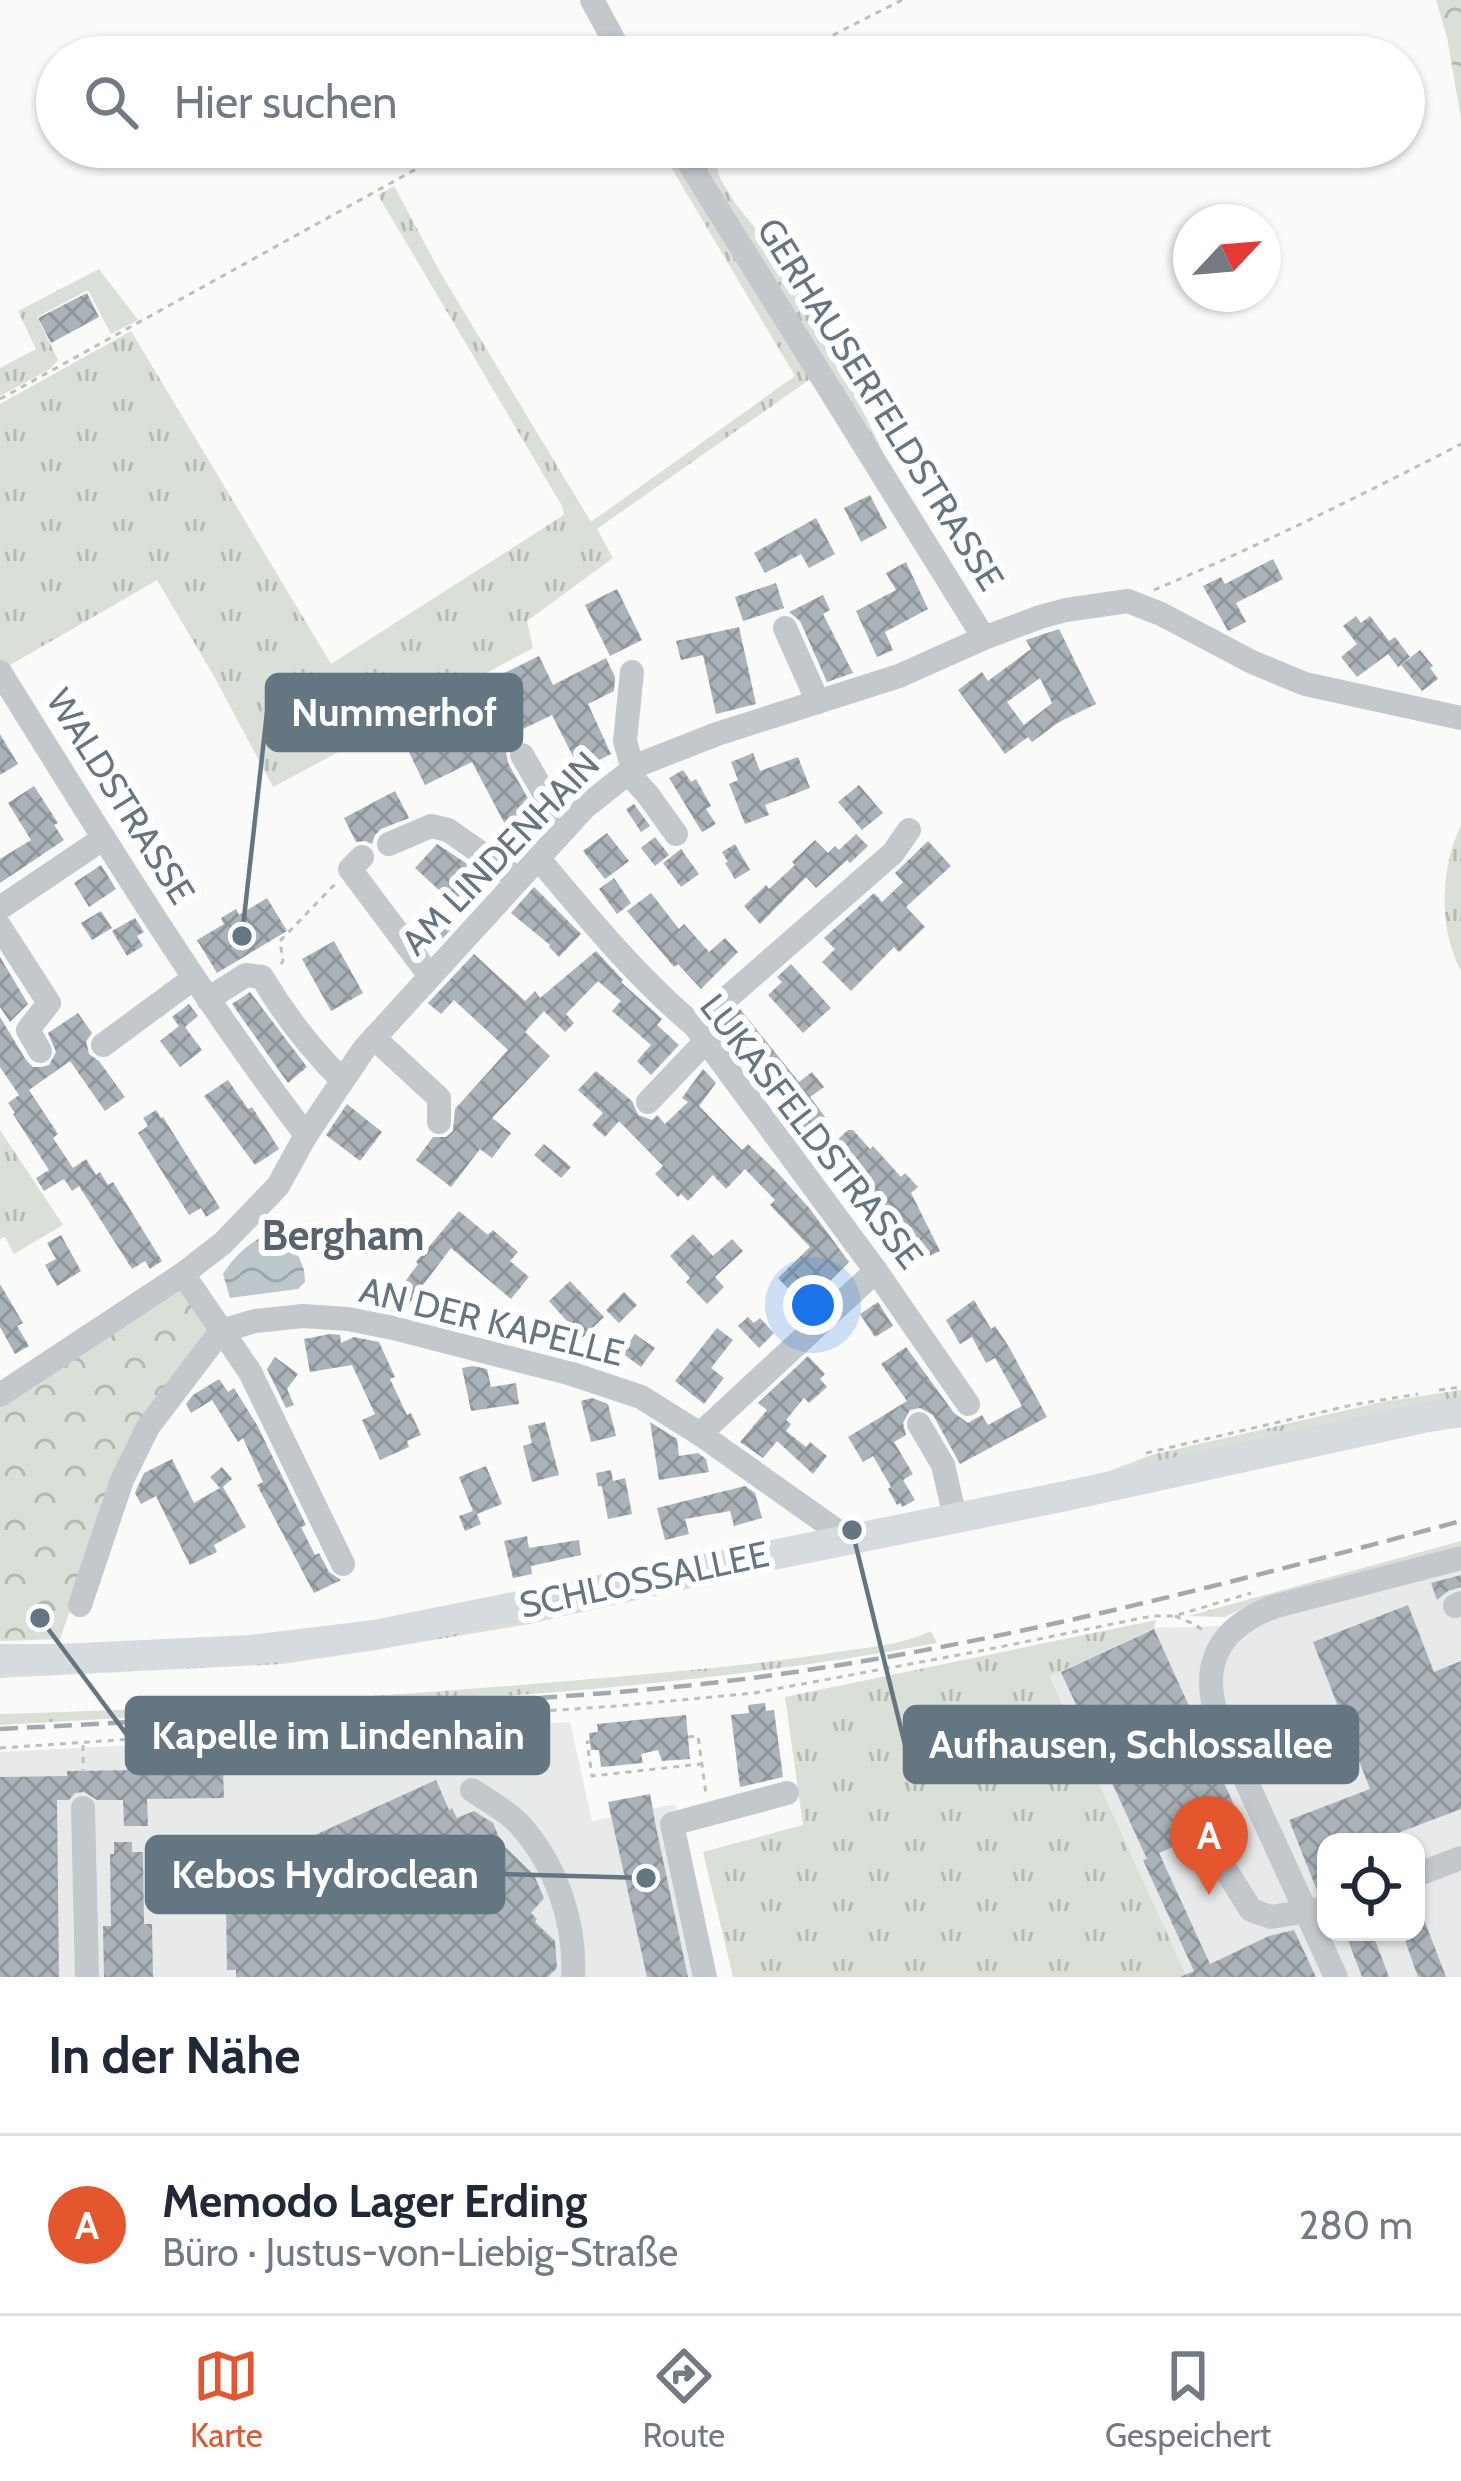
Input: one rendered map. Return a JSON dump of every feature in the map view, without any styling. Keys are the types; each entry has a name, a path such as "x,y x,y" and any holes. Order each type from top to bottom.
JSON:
{"main road":[{"name":"SCHLOSSALLEE","path":"0,1659 251,1650 375,1635 1461,1412"}],"street":[{"path":"592,0 611,36"},
{"name":"GERHAUSERFELDSTRASSE","path":"692,168 984,638"},
{"path":"1128,601 1306,684 1461,718"},
{"name":"AM LINDENHAIN","path":"0,1395 223,1243 278,1186 306,1135 374,1038 585,806 631,771 717,734 899,676 984,638 1066,610 1128,601"},
{"path":"785,628 818,702"},
{"name":"WALDSTRASSE","path":"0,672 242,1052 306,1135"},
{"path":"632,672 625,731 631,771 676,834"},
{"path":"522,754 565,829"},
{"path":"389,844 430,826 448,830 518,879"},
{"path":"648,1102 701,1034 893,853 909,830"},
{"path":"0,908 104,838"},
{"name":"LUKASFELDSTRASSE","path":"538,858 612,945 701,1034 968,1403"},
{"path":"356,863 430,976"},
{"path":"0,927 49,1003 28,1030 40,1051"},
{"path":"104,1046 201,988 246,975 262,977 312,1051 342,1080"},
{"path":"374,1038 439,1098 439,1122"},
{"path":"700,1434 876,1271"},
{"path":"183,1274 250,1372 343,1564"},
{"name":"AN DER KAPELLE","path":"221,1330 303,1316 348,1319 624,1391 700,1434 847,1538"},
{"path":"80,1605 122,1480 148,1427 221,1330"},
{"path":"919,1424 943,1465 955,1517"},
{"path":"1336,1977 1316,1910 1218,1720 1209,1684 1217,1652 1247,1617 1461,1558"},
{"path":"472,1790 506,1812 537,1846 564,1903 573,1977"},
{"path":"705,1977 672,1825 787,1792"},
{"path":"83,1808 87,1977"},
{"path":"1425,1872 1461,1858"},
{"path":"1227,1873 1251,1910 1271,1917 1316,1910"}],"path":[{"path":"831,36 902,0"},
{"path":"0,400 418,168"},
{"path":"1128,601 1227,560 1461,444"},
{"path":"266,985 283,961 280,941 356,863"},
{"path":"1144,1454 1352,1405 1461,1387"},
{"path":"0,1748 754,1693 1151,1616 1174,1616 1196,1625 1217,1652"},
{"path":"688,1737 698,1736 709,1814"},
{"path":"590,1742 592,1776 701,1764"},
{"path":"82,1743 83,1770"}],"shaded area":[{"path":"1461,1563 1461,1977 1187,1977 1050,1675 1154,1628 1221,1626"},
{"path":"570,1722 592,1821 675,1804 717,1977 0,1977 0,1752"}],"green space":[{"path":"1436,0 1461,0 1461,119 1447,37"},
{"path":"671,168 683,168 813,377 597,529 613,558 527,621 533,648 273,787 157,580 5,668 0,661 0,404 131,331 331,664 564,515 378,195 394,186 440,272 591,522 795,376"},
{"path":"700,168 717,168 735,203 802,287 901,489"},
{"path":"99,269 138,320 111,334 88,290 37,317 58,360 0,396 0,368 36,349 18,311"},
{"path":"1461,825 1461,971 1448,936 1444,898 1449,860"},
{"path":"0,1130 63,1225 14,1254 5,1237 0,1239"},
{"path":"177,1286 210,1329 78,1588 60,1639 0,1641 0,1405"},
{"path":"1461,1390 1461,1401 1089,1479 1151,1455 1382,1402"},
{"path":"1461,1541 1461,1546 1260,1600 1225,1617 1188,1616"},
{"path":"848,1553 524,1625 282,1664 0,1678 0,1668 75,1667"},
{"path":"1156,1620 1154,1628 1050,1676 1187,1977 733,1977 703,1852 803,1825 785,1697"},
{"path":"931,1631 937,1643 704,1678 470,1699 0,1725 0,1714 340,1698 722,1667 877,1646"}],"water":[{"path":"271,1232 290,1234 305,1282 298,1289 230,1298 223,1274 244,1250"}],"building":[{"path":"87,293 99,317 51,343 38,318"},
{"path":"870,495 887,528 861,542 844,508"},
{"path":"816,518 835,554 809,568 801,554 765,573 754,553"},
{"path":"1273,559 1283,579 1236,603 1246,622 1228,631 1203,586 1221,577 1225,584"},
{"path":"906,562 928,609 885,632 893,650 877,657 856,611 896,590 886,573"},
{"path":"776,583 784,608 743,621 735,597"},
{"path":"617,589 642,640 610,656 585,605"},
{"path":"823,595 830,610 823,614 853,673 827,682 800,621 789,612"},
{"path":"1356,616 1361,623 1370,616 1389,641 1395,637 1410,657 1398,667 1388,654 1357,677 1341,657 1357,644 1343,626"},
{"path":"739,627 756,704 716,714 703,655 681,660 676,641"},
{"path":"1059,629 1096,704 1032,742 1028,737 1005,754 958,690 982,672 988,681 1031,649 1026,640","holes":["1040,678 1052,703 1024,725 1007,702"]},
{"path":"1420,650 1438,679 1422,691 1401,665"},
{"path":"539,656 553,685 606,658 615,677 614,691 588,704 611,754 580,770 552,715 500,740 535,811 506,826 472,762 425,785 405,744 454,720 445,702"},
{"path":"0,734 18,764 0,775"},
{"path":"753,753 760,771 798,757 810,788 765,805 769,815 745,824 729,784 738,780 731,762"},
{"path":"683,770 691,782 696,779 711,806 706,809 716,824 702,832 669,778"},
{"path":"859,785 883,813 862,830 838,802"},
{"path":"34,786 64,840 0,883 0,859 31,840 8,803"},
{"path":"395,791 409,818 381,829 372,844 356,842 344,818"},
{"path":"634,804 650,826 641,832 626,809"},
{"path":"607,833 629,861 605,879 583,851"},
{"path":"856,834 868,846 850,863 847,860 816,888 806,877 760,924 744,906 795,865 792,862 815,840 828,853 835,846 839,850"},
{"path":"655,837 669,855 655,866 641,848"},
{"path":"928,841 951,866 906,907 925,927 899,952 894,947 851,991 822,962 835,949 824,938 874,893 882,902 903,882 895,873"},
{"path":"437,844 484,875 477,876 453,903 415,868"},
{"path":"735,844 750,870 735,879 722,852"},
{"path":"681,849 699,874 681,887 663,863"},
{"path":"101,865 116,889 89,907 74,883"},
{"path":"614,878 631,903 617,914 599,889"},
{"path":"534,887 581,934 559,957 511,913"},
{"path":"651,893 679,929 684,924 709,952 725,938 738,952 701,989 678,964 674,967 627,911"},
{"path":"267,898 287,931 217,973 197,940 224,924 221,918 236,909 239,915"},
{"path":"101,911 112,928 92,940 81,923"},
{"path":"448,914 457,923 440,941 431,933"},
{"path":"135,918 144,932 137,936 143,946 127,956 112,931"},
{"path":"334,941 363,993 331,1011 302,959"},
{"path":"596,951 621,982 662,1019 657,1025 679,1045 651,1075 637,1061 651,1045 612,1011 621,1001 598,981 566,1014 574,1023 565,1032 544,1011 525,1032 550,1056 492,1118 511,1133 492,1158 480,1149 451,1187 416,1160 433,1137 446,1137 453,1131 455,1109 508,1050 454,1000 441,1014 428,1003 474,954 525,1001 535,991 540,998"},
{"path":"0,957 28,1004 10,1022 0,1007"},
{"path":"791,964 831,1008 803,1033 768,995"},
{"path":"250,992 307,1067 288,1083 232,1004"},
{"path":"189,1004 198,1016 185,1027 202,1050 180,1067 160,1041 179,1026 172,1017"},
{"path":"740,1009 799,1082 812,1072 824,1087 810,1097 825,1117 803,1133 782,1106 791,1099 760,1061 754,1066 721,1025"},
{"path":"78,1013 92,1033 86,1041 89,1054 125,1097 105,1111 70,1061 29,1090 58,1134 53,1138 73,1168 86,1159 96,1175 100,1172 108,1185 113,1182 162,1261 150,1269 145,1261 132,1269 79,1186 72,1191 64,1179 44,1191 36,1178 49,1170 8,1103 19,1095 0,1067 0,1017 26,1060 41,1067 49,1065 56,1052 48,1033"},
{"path":"703,1069 716,1083 699,1106 742,1150 748,1144 777,1172 849,1262 805,1306 778,1278 810,1247 770,1205 775,1200 745,1169 726,1189 713,1175 688,1201 681,1194 678,1197 655,1174 663,1166 619,1121 605,1137 592,1125 603,1113 578,1090 596,1071 632,1101 638,1115 652,1120 657,1115 665,1124 688,1102 682,1098"},
{"path":"228,1080 279,1149 255,1165 204,1096"},
{"path":"347,1104 382,1132 360,1161 326,1135"},
{"path":"156,1110 220,1208 206,1217 201,1208 189,1215 138,1133 148,1126 143,1118"},
{"path":"848,1130 918,1187 911,1193 940,1251 921,1260 908,1234 899,1239 880,1203 833,1144"},
{"path":"544,1144 571,1167 561,1178 534,1155"},
{"path":"459,1211 488,1235 493,1230 518,1252 510,1261 529,1277 511,1299 451,1248 402,1313 387,1310 416,1262"},
{"path":"693,1234 713,1256 732,1239 743,1251 715,1277 724,1287 707,1304 670,1256"},
{"path":"61,1235 81,1271 57,1286 45,1265 56,1259 47,1243"},
{"path":"570,1281 604,1317 582,1338 549,1301"},
{"path":"0,1284 23,1323 17,1326 29,1346 15,1354 0,1327"},
{"path":"624,1292 637,1305 619,1323 606,1310"},
{"path":"974,1300 991,1329 995,1326 1009,1347 1047,1417 960,1464 933,1415 920,1408 910,1410 903,1423 906,1435 894,1442 913,1474 903,1480 915,1500 902,1507 873,1456 863,1462 848,1437 907,1401 881,1364 906,1347 954,1413 968,1423 982,1415 988,1425 1022,1406 995,1358 986,1363 972,1337 960,1344 946,1320"},
{"path":"878,1302 893,1326 875,1337 860,1314"},
{"path":"748,1317 754,1323 760,1318 774,1333 759,1348 738,1326"},
{"path":"717,1328 733,1340 711,1368 724,1378 704,1404 675,1381"},
{"path":"635,1334 655,1348 641,1367 622,1353"},
{"path":"340,1335 341,1343 354,1337 379,1342 395,1377 390,1379 421,1435 407,1441 409,1447 380,1460 362,1420 375,1414 352,1365 310,1372 304,1339"},
{"path":"808,1356 825,1374 820,1379 827,1387 809,1403 804,1398 786,1420 791,1424 786,1431 827,1456 813,1474 777,1441 763,1458 740,1442 767,1410 758,1403"},
{"path":"275,1357 298,1374 287,1389 294,1405 286,1408 267,1369"},
{"path":"462,1368 487,1369 491,1387 516,1383 519,1404 471,1411"},
{"path":"219,1379 228,1392 234,1388 257,1425 306,1525 301,1527 315,1555 319,1553 329,1572 341,1580 314,1593 257,1485 263,1482 243,1438 238,1442 212,1400 191,1413 186,1404 193,1395"},
{"path":"592,1398 608,1404 616,1436 591,1442 581,1401"},
{"path":"545,1422 559,1475 532,1482 523,1446 532,1443 528,1426"},
{"path":"650,1422 677,1439 679,1456 698,1453 706,1459 709,1472 659,1480"},
{"path":"172,1459 194,1503 220,1488 210,1477 222,1467 232,1479 223,1487 246,1527 214,1545 217,1552 190,1565 156,1496 141,1504 135,1493 144,1473"},
{"path":"486,1466 502,1504 477,1514 481,1524 465,1531 459,1516 473,1511 459,1477"},
{"path":"611,1470 613,1481 625,1478 632,1514 608,1519 596,1473"},
{"path":"745,1486 755,1493 762,1518 734,1526 730,1511 685,1519 689,1534 665,1540 657,1508"},
{"path":"527,1536 529,1548 579,1540 581,1555 531,1566 532,1574 513,1578 504,1541"},
{"path":"1461,1575 1461,1587 1437,1600 1431,1583"},
{"path":"1408,1605 1434,1672 1461,1661 1461,1809 1398,1833 1317,1833 1317,1890 1289,1820 1370,1789 1313,1642"},
{"path":"1154,1629 1240,1818 1159,1853 1210,1964 1269,1936 1294,1930 1316,1977 1180,1977 1194,1971 1061,1672"},
{"path":"765,1703 766,1711 774,1710 783,1777 740,1787 731,1715 749,1713 748,1705"},
{"path":"686,1715 690,1759 662,1761 658,1750 641,1754 643,1763 601,1767 599,1750 591,1750 589,1733 598,1732 597,1724"},
{"path":"223,1769 224,1798 147,1799 148,1826 124,1826 123,1800 97,1800 84,1792 57,1800 59,1977 0,1977 0,1777"},
{"path":"436,1780 457,1818 474,1811 493,1823 502,1844 534,1875 544,1898 531,1913 555,1941 557,1968 548,1977 236,1977 236,1970 227,1970 225,1835 315,1835"},
{"path":"650,1794 688,1977 647,1977 608,1802"},
{"path":"114,1842 132,1842 132,1852 143,1852 144,1924 152,1924 153,1977 104,1977 103,1926 111,1926"},
{"path":"1425,1922 1446,1977 1418,1977 1405,1941 1425,1941"},
{"path":"1348,1941 1375,1941 1389,1977 1362,1977"}],"railway":[{"path":"0,1729 537,1698 752,1678 1021,1631 1461,1521"}],"place":[{"name":"Nummerhof","path":"242,936"},
{"name":"Aufhausen, Schlossallee","path":"852,1530"},
{"name":"Kapelle im Lindenhain","path":"40,1618"},
{"name":"Kebos Hydroclean","path":"646,1878"},
{"name":"Memodo Lager Erding","path":"1209,1895"}],"district":[{"name":"Bergham","path":"343,1235"}]}
